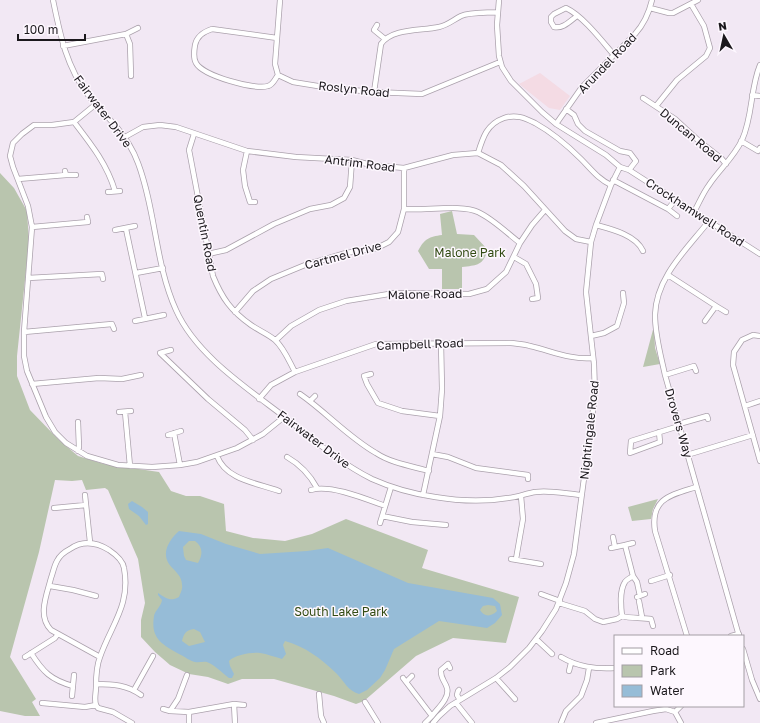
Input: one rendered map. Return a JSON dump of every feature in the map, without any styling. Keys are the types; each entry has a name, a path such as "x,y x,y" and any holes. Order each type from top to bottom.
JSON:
{"street":[{"name":"Fairwater Drive","path":"53,0 63,46 74,75 89,97 125,137 134,152 143,177 171,299 184,326 198,344 218,363 259,399 284,416 347,465 391,487 451,500 504,499 536,492 581,495"},
{"path":"277,38 212,29 203,32 196,41 194,52 196,63 203,71 222,79 245,84 267,86 272,84 278,75 275,64 280,0"},
{"name":"Crockhamwell Road","path":"499,0 498,41 500,62 506,75 517,88 556,124 606,155 620,167 629,170 760,254"},
{"name":"Arundel Road","path":"556,124 582,86 635,34 642,25 652,0"},
{"path":"650,8 674,13 698,0"},
{"name":"Duncan Road","path":"656,106 677,80 706,56 710,48 704,26 692,4"},
{"path":"577,16 559,28 554,27 550,17 566,8 577,16 593,31 614,55"},
{"path":"374,92 381,44 392,34 440,27 449,24 462,16 498,12"},
{"path":"63,46 126,34 138,28"},
{"path":"374,29 385,39"},
{"path":"126,34 130,44 131,76"},
{"name":"Roslyn Road","path":"278,75 293,82 330,88 422,94 500,62"},
{"path":"694,212 709,184 726,164 741,141 748,125 755,77 760,65"},
{"path":"752,95 760,96"},
{"name":"Duncan Road","path":"643,98 675,119 726,164"},
{"path":"96,104 74,122 59,125 34,126 22,134 13,143 10,156 13,168 28,206 32,227 24,332 24,356 32,384 46,417 55,432 66,443 87,456 101,461 130,466 152,467 180,465 217,456 253,440 284,416"},
{"path":"566,109 574,115 578,124 585,131 620,151 630,153 636,161 629,170"},
{"path":"591,242 576,238 565,231 524,186 501,165 478,153 484,134 495,121 511,115 524,118 550,131 603,181 612,182 668,209 677,216"},
{"path":"74,122 102,159 117,191 108,192"},
{"name":"Antrim Road","path":"125,137 135,131 153,125 176,127 247,151 296,157 352,160 371,165 404,168 453,155 478,153"},
{"name":"Quentin Road","path":"194,134 189,150 208,254 213,276 221,295 235,312 251,325 276,340 295,372"},
{"path":"741,141 758,151"},
{"path":"247,151 244,170 245,186 252,204"},
{"path":"208,254 226,250 274,224 310,209 331,205 344,198 350,187 352,160"},
{"name":"Nightingale Road","path":"433,723 439,716 458,702 496,678 510,667 536,640 559,602 568,578 574,554 595,395 594,364 586,292 591,242 612,182 620,167"},
{"name":"Cartmel Drive","path":"235,312 253,291 271,279 305,265 346,253 377,248 389,242 398,232 404,209 404,168"},
{"path":"18,179 66,173 76,174"},
{"path":"668,209 672,204"},
{"path":"404,209 417,210 456,208 477,211 496,224 520,244"},
{"name":"Malone Road","path":"276,340 291,326 319,310 346,301 395,293 469,294 487,289 506,272 520,244 532,225 545,210"},
{"name":"Drovers Way","path":"709,221 681,255 668,275 659,292 655,315 658,346 665,376 739,635"},
{"path":"32,227 88,222"},
{"path":"596,225 620,232 643,247"},
{"path":"115,230 126,229 134,226"},
{"path":"126,229 145,318"},
{"path":"514,257 526,264 536,284 538,298"},
{"path":"136,273 163,268"},
{"path":"28,278 102,274"},
{"path":"668,275 726,312"},
{"path":"591,336 604,333 617,326 624,303 622,296"},
{"path":"705,321 716,306"},
{"path":"135,321 164,315"},
{"path":"24,332 113,327 111,318"},
{"path":"760,336 753,334 742,340 734,352 733,365 760,461"},
{"path":"423,495 440,416 442,389 441,343"},
{"name":"Campbell Road","path":"259,399 271,385 295,372 376,344 511,343 529,345 571,358 593,358"},
{"path":"171,350 160,353 208,399 245,430 253,440"},
{"path":"665,376 694,366 696,372"},
{"path":"371,374 362,377 378,402 402,411 440,416"},
{"path":"32,384 141,375"},
{"path":"300,394 376,454 400,463 429,471"},
{"path":"310,401 315,396"},
{"path":"745,406 760,401"},
{"path":"119,412 131,411"},
{"path":"125,412 130,466"},
{"path":"659,432 660,442 630,453 631,441 707,416"},
{"path":"78,422 76,428 79,447 78,451"},
{"path":"168,435 182,431"},
{"path":"174,433 180,465"},
{"path":"687,455 753,435"},
{"path":"432,454 448,457 476,468 528,475 528,479"},
{"path":"217,456 222,467 228,472 253,483 279,491"},
{"path":"287,457 296,462 310,476 317,488"},
{"path":"380,523 391,487"},
{"path":"687,635 654,520 661,502 668,496 696,487"},
{"path":"269,493 271,488"},
{"path":"310,490 317,488 347,493 385,506"},
{"path":"85,495 90,542"},
{"path":"521,496 523,519 514,559 541,564"},
{"path":"54,508 86,505"},
{"path":"382,516 438,527 446,525"},
{"path":"613,537 613,548 633,543"},
{"path":"96,705 97,667 100,657 121,612 125,594 126,578 124,566 115,554 104,546 90,542 80,543 62,554 56,562 44,615 47,626 58,634 100,657"},
{"path":"625,545 633,576 637,582 642,617"},
{"path":"651,581 670,575"},
{"path":"622,616 621,599 624,584 626,580 633,576"},
{"path":"50,586 96,596"},
{"path":"90,594 92,589"},
{"path":"541,594 585,611 595,619 603,622 617,619 622,616 628,618 642,617 651,619 652,626"},
{"path":"25,657 55,638 58,634"},
{"path":"536,640 552,654"},
{"path":"744,652 760,698"},
{"path":"31,653 44,671 53,679 73,686"},
{"path":"134,690 151,658 145,657"},
{"path":"561,657 571,663 589,668 614,668"},
{"path":"569,671 571,663"},
{"path":"425,723 441,705 447,694 447,688 440,675 441,670 448,664"},
{"path":"562,723 566,711 581,696 587,680 589,668"},
{"path":"72,696 74,675"},
{"path":"412,676 405,680 432,716"},
{"path":"170,710 178,699 187,677 192,681"},
{"path":"496,678 509,696 515,699"},
{"path":"96,684 113,684 134,690 141,695"},
{"path":"459,690 456,695 458,702 472,723"},
{"path":"317,697 324,723"},
{"path":"42,703 85,707 96,705"},
{"path":"163,709 189,712 234,704 244,705"},
{"path":"234,704 235,723"},
{"path":"96,705 98,708 113,712 132,723"},
{"path":"365,705 378,723"},
{"path":"675,712 680,707"},
{"path":"596,723 666,709 675,712 681,723"},
{"path":"189,712 189,723"}],"shaded area":[{"path":"540,73 570,96 560,110 549,108 519,84"}],"green space":[{"name":"South Lake Park","path":"0,173 14,188 27,211 29,242 17,356 17,376 30,410 59,440 78,456 104,464 159,472 171,491 186,496 200,496 224,504 226,531 253,538 285,541 312,534 346,519 428,550 422,568 519,597 506,643 453,638 416,656 364,701 356,704 334,696 274,679 242,679 228,684 208,677 189,674 170,665 141,637 141,620 145,603 138,559 108,490 105,488 86,490 82,480 55,480 39,552 10,657 36,699 32,702 40,716 25,716 0,711"},
{"name":"Malone Park","path":"452,211 457,234 474,235 488,250 484,259 479,264 462,267 462,289 442,289 442,269 429,269 418,251 423,243 428,239 442,235 440,214"},
{"path":"654,326 655,348 660,364 643,367"},
{"path":"658,499 653,509 651,519 632,521 628,507"}],"water":[{"path":"132,501 148,512 148,524 146,525 139,516 129,509 128,504"},
{"path":"179,531 201,534 226,544 260,554 328,548 408,583 493,598 500,604 502,615 495,623 487,628 439,621 394,649 380,678 367,690 359,694 355,693 349,688 336,673 318,658 300,646 285,641 283,645 286,654 282,659 260,653 243,654 235,657 229,661 234,674 232,678 229,678 216,667 207,662 193,661 164,645 156,636 154,631 154,616 162,600 158,593 168,599 173,599 179,597 182,590 181,578 169,564 166,555 166,550","holes":["189,541 195,541 201,548 201,557 198,563 186,560 184,556 183,547","483,606 495,606 497,611 486,615 480,610","194,629 200,632 205,642 189,646 182,641 186,632"]}]}
